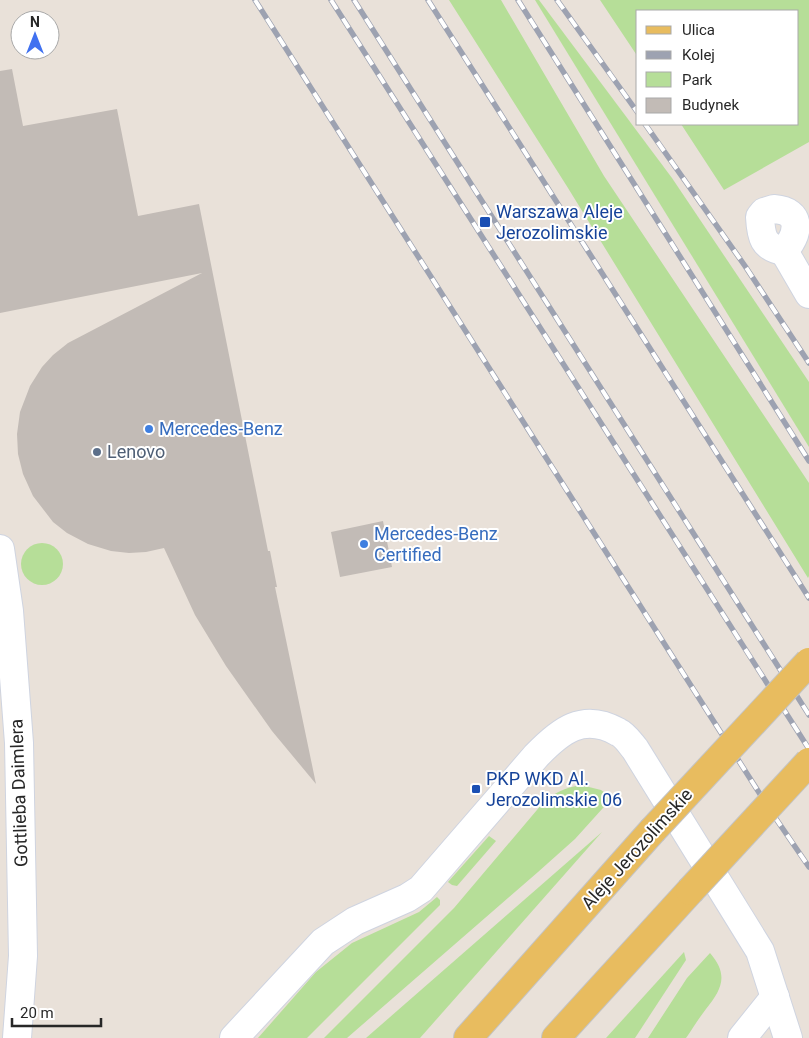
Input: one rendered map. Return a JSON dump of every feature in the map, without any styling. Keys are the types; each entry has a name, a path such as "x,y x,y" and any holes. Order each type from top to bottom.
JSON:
{"main road":[{"name":"Aleje Jerozolimskie","path":"468,1038 652,831 809,662"},
{"path":"556,1038 809,762"}],"street":[{"path":"784,251 809,294"},
{"name":"Gottlieba Daimlera","path":"0,549 9,611 19,743 23,956 17,1038"},
{"path":"234,1038 323,942 355,921 407,898 421,889 552,739 571,727 585,723 601,725 620,732 635,749 750,932 760,951 788,1038"},
{"path":"742,1038 775,997"}],"green space":[{"path":"449,0 501,0 604,176 809,483 808,578 568,188"},
{"path":"535,0 539,0 672,178 809,382 809,447"},
{"path":"600,0 809,0 809,142 724,190 682,125 799,125 799,10 636,10 636,54"},
{"path":"42,543 57,549 63,564 57,579 42,585 27,579 21,564 27,549"},
{"path":"581,785 601,790 612,798 575,839 347,1038 324,1038 454,908 542,804 560,791"},
{"path":"602,832 420,1038 366,1038"},
{"path":"489,836 496,841 457,886 448,882"},
{"path":"437,897 440,900 440,905 307,1038 258,1038 316,972 352,943 419,912"},
{"path":"684,952 686,960 635,1038 606,1038"},
{"path":"710,953 720,968 721,982 712,1002 686,1038 648,1038 687,978"}],"building":[{"path":"12,69 23,126 117,109 138,216 199,204 316,784 272,731 226,666 195,615 164,548 129,553 111,551 88,544 67,533 53,522 33,496 23,474 18,454 17,434 20,412 30,386 42,367 68,343 202,273 0,313 0,71"},
{"path":"383,521 392,567 340,577 331,532"}],"railway":[{"path":"255,0 772,813 809,867"},
{"path":"331,0 809,749"},
{"path":"354,0 809,715"},
{"path":"428,0 809,598"},
{"path":"518,0 809,461"},
{"path":"557,0 636,110"},
{"path":"646,125 745,266 809,363"}],"place":[{"name":"Warszawa Aleje Jerozolimskie","path":"485,222"},
{"name":"Mercedes-Benz","path":"149,429"},
{"name":"Lenovo","path":"97,452"},
{"name":"Mercedes-Benz Certified","path":"364,544"},
{"name":"PKP WKD Al. Jerozolimskie 06","path":"476,789"}]}
